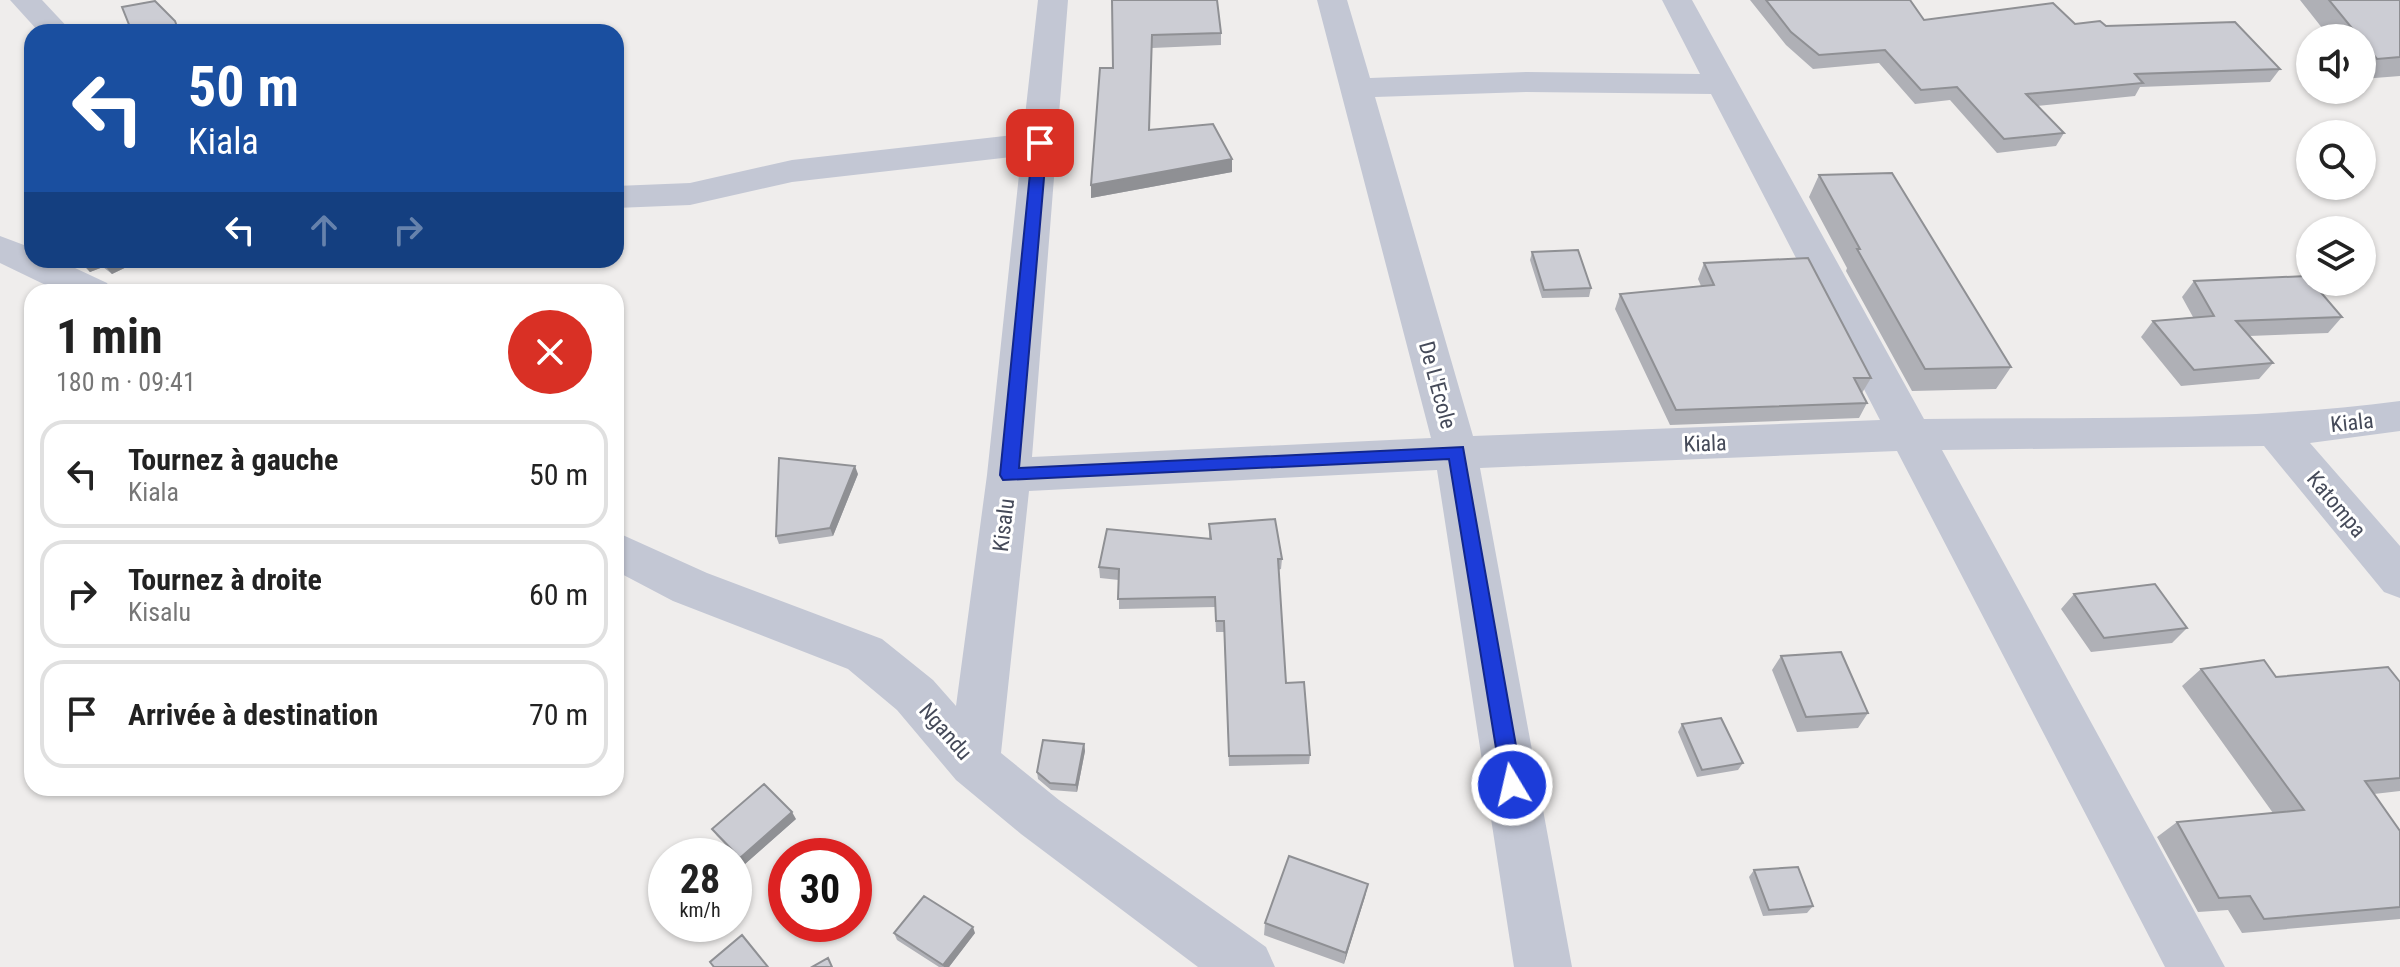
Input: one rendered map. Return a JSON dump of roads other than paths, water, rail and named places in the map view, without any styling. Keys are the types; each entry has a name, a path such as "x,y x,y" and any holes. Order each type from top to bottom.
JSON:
{"street":[{"path":"25,0 48,24"},
{"name":"Kisalu","path":"974,763 1009,475 1053,0"},
{"name":"De L'Ecole","path":"1332,0 1456,452 1543,967"},
{"path":"1677,0 2196,967"},
{"path":"1356,88 1527,82 1721,84"},
{"path":"624,197 690,194 804,170 1040,143"},
{"path":"0,248 24,259"},
{"path":"42,268 76,284"},
{"name":"Kiala","path":"1009,475 1456,452 1913,435 2245,433 2400,416"},
{"name":"Katompa","path":"2274,429 2400,579"},
{"name":"Ngandu","path":"624,554 690,587 865,654 915,695 974,763 1040,817 1246,967"}]}
